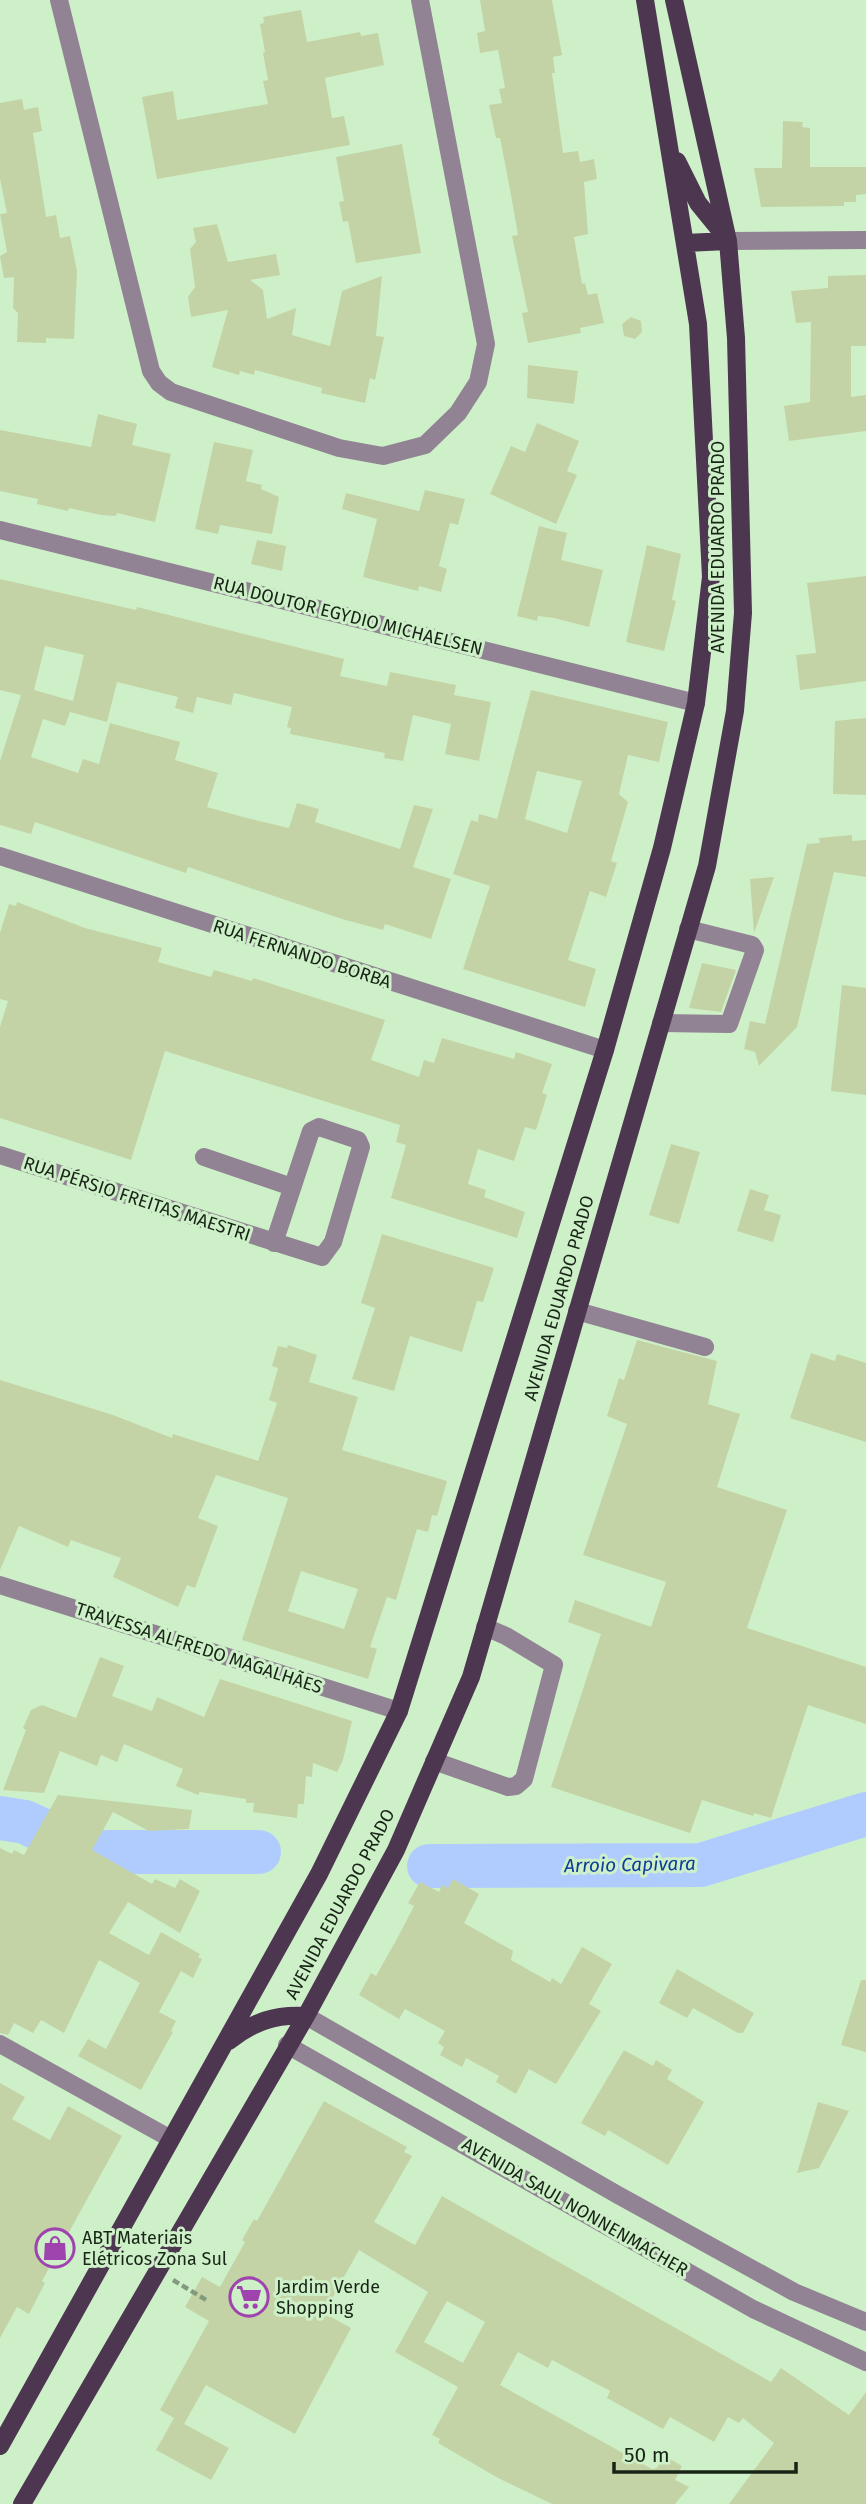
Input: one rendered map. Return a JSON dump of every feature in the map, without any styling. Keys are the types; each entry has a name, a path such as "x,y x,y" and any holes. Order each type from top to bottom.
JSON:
{"main road":[{"name":"AVENIDA EDUARDO PRADO","path":"0,2446 7,2418 171,2139 319,1874 399,1711 605,1050 662,848 696,703 711,577 698,324 645,0"},
{"name":"AVENIDA EDUARDO PRADO","path":"22,2504 306,2016 396,1850 471,1676 707,866 735,711 743,612 736,338 728,241 674,0"},
{"path":"668,139 698,203 728,241"},
{"path":"685,243 728,241"},
{"path":"220,2048 246,2028 263,2020 282,2014 306,2016"}],"street":[{"path":"59,0 151,371 159,383 171,392 339,448 383,456 425,445 458,413 478,382 486,344 419,0"},
{"path":"728,241 866,240"},
{"name":"RUA DOUTOR EGYDIO MICHAELSEN","path":"0,530 696,703"},
{"name":"RUA FERNANDO BORBA","path":"0,856 605,1050"},
{"path":"661,1023 729,1024 755,950 752,945 688,929"},
{"name":"RUA PÉRSIO FREITAS MAESTRI","path":"0,1155 274,1243 322,1257 329,1252 361,1147 358,1140 318,1127 312,1130 274,1243"},
{"path":"204,1157 292,1187"},
{"path":"577,1311 705,1347"},
{"name":"TRAVESSA ALFREDO MAGALHÃES","path":"0,1584 399,1711"},
{"path":"434,1762 508,1787 516,1786 524,1779 554,1665 485,1627"},
{"name":"AVENIDA SAUL NONNENMACHER","path":"306,2016 535,2148 794,2292 866,2322"},
{"path":"0,2044 171,2139"},
{"name":"AVENIDA SAUL NONNENMACHER","path":"287,2045 753,2309 866,2361"},
{"path":"465,2145 481,2117"},
{"path":"519,2175 535,2148"}],"path":[{"path":"160,2267 174,2281 208,2301"}],"building":[{"path":"480,0 552,0 562,55 553,57 555,73 552,73 563,153 578,151 580,162 594,159 597,179 584,182 588,234 574,237 582,284 585,283 588,295 597,293 604,323 580,328 581,333 528,343 522,313 528,312 512,236 518,235 500,138 496,138 489,105 502,103 499,89 505,88 498,50 480,53 477,33 485,31"},
{"path":"301,10 307,42 360,32 361,36 378,33 384,65 325,78 332,118 344,116 350,145 157,179 142,97 173,91 177,120 268,104 263,81 268,80 260,24 264,23 263,17"},
{"path":"22,99 24,110 38,107 42,131 33,133 46,217 56,215 60,238 70,236 77,271 74,339 46,338 46,343 17,342 18,313 13,308 14,277 4,278 0,256 7,252 0,214 7,213 0,179 0,103"},
{"path":"783,121 803,122 802,127 810,128 810,167 866,167 866,194 856,195 856,202 844,202 844,206 761,207 754,168 782,168"},
{"path":"402,144 421,253 356,263 348,221 343,222 339,202 344,201 336,157"},
{"path":"217,224 228,262 276,254 280,275 250,280 263,290 267,319 296,308 292,335 330,346 342,291 382,276 376,336 384,337 375,380 370,378 365,403 321,393 322,388 255,370 254,375 240,371 239,375 212,367 228,310 191,317 188,297 195,287 190,249 196,242 193,228"},
{"path":"866,275 866,346 851,346 851,397 866,395 866,431 789,441 784,406 810,402 811,322 796,323 791,291 828,288 828,276"},
{"path":"631,317 641,321 642,332 635,339 624,336 622,324"},
{"path":"528,365 578,371 574,404 527,398"},
{"path":"98,414 137,424 132,445 171,454 155,522 117,513 116,516 101,515 69,508 68,511 37,504 38,499 0,491 0,430 91,447"},
{"path":"537,423 579,441 567,471 577,475 556,524 490,494 511,446 525,452"},
{"path":"214,442 253,450 246,481 262,485 261,489 279,497 272,534 220,525 218,534 195,529"},
{"path":"425,490 465,499 458,525 450,523 439,566 447,569 441,592 419,586 418,591 363,577 377,519 342,509 346,493 419,511"},
{"path":"539,526 567,533 561,560 603,570 589,627 554,618 538,616 537,621 517,616"},
{"path":"257,540 286,546 282,571 251,564"},
{"path":"647,545 681,554 672,600 676,601 664,651 626,642"},
{"path":"866,576 866,681 800,690 796,655 816,653 807,583"},
{"path":"0,579 136,610 137,607 344,659 340,676 387,686 390,672 456,685 454,695 491,702 479,761 445,754 451,724 413,715 403,761 384,758 385,753 290,734 291,728 287,727 292,707 234,693 231,705 197,697 193,713 175,708 178,697 117,682 107,722 70,712 65,726 43,719 31,757 78,773 83,759 99,764 110,723 180,742 175,760 218,773 207,807 289,828 297,803 319,809 315,822 400,849 414,805 433,809 413,867 451,879 431,939 385,924 383,930 342,919 188,867 186,873 35,822 31,834 0,825 0,761 21,695 0,690","holes":["45,646 84,655 73,701 34,690"]},
{"path":"531,690 668,722 659,762 628,755 619,794 628,802 611,861 617,863 606,897 590,891 568,960 596,969 585,1007 463,969 490,886 453,874 471,820 478,822 479,814 497,819","holes":["537,771 582,781 567,833 525,819"]},
{"path":"866,718 866,795 833,794 835,721"},
{"path":"852,835 852,841 866,840 866,877 834,872 797,1027 759,1066 755,1052 744,1049 750,1021 765,1024 807,844 820,843 819,838"},
{"path":"774,877 754,933 750,879"},
{"path":"17,902 85,928 162,948 158,962 211,977 214,970 252,981 253,978 385,1020 371,1060 419,1077 424,1060 434,1063 442,1038 514,1059 516,1052 552,1064 542,1093 547,1095 536,1130 525,1127 514,1161 478,1149 468,1184 486,1190 484,1197 525,1212 517,1238 391,1198 406,1145 396,1142 400,1125 165,1051 131,1160 0,1118 0,1027 8,1001 0,999 0,933 9,904 16,906"},
{"path":"702,963 736,970 721,1012 689,1008"},
{"path":"842,985 866,988 866,1095 831,1091"},
{"path":"671,1144 700,1152 679,1224 649,1215"},
{"path":"750,1189 769,1195 764,1210 781,1215 773,1242 737,1231"},
{"path":"382,1234 494,1268 483,1302 477,1301 462,1352 410,1336 394,1391 352,1379 375,1308 361,1303"},
{"path":"637,1340 717,1361 708,1404 740,1414 717,1487 787,1510 747,1628 866,1667 866,1724 808,1705 771,1818 754,1813 753,1816 702,1800 690,1833 551,1787 601,1634 568,1622 575,1600 651,1627 666,1582 583,1555 627,1424 607,1416 619,1378 624,1380"},
{"path":"288,1345 317,1355 309,1382 358,1397 342,1450 447,1481 437,1516 432,1515 428,1532 417,1529 396,1600 387,1597 370,1647 377,1649 368,1679 242,1640 288,1498 216,1475 198,1518 218,1526 195,1588 187,1585 178,1607 113,1577 121,1558 71,1540 68,1547 19,1526 0,1570 0,1380 113,1415 172,1438 173,1434 258,1461 277,1403 269,1400 278,1368 272,1366 278,1346 287,1348","holes":["301,1571 358,1589 344,1629 288,1611"]},
{"path":"811,1353 835,1361 837,1354 866,1363 866,1442 790,1418"},
{"path":"100,1657 124,1666 112,1696 152,1711 157,1697 204,1717 220,1679 352,1721 343,1760 337,1772 313,1763 312,1777 306,1776 304,1804 298,1804 297,1818 253,1812 254,1803 246,1803 246,1799 200,1792 198,1795 176,1786 183,1769 124,1744 117,1762 101,1755 97,1766 60,1751 44,1793 3,1790 31,1710 42,1705 76,1718"},
{"path":"58,1795 192,1810 189,1829 149,1831 113,1812 92,1850 152,1884 155,1879 175,1888 180,1879 200,1891 180,1933 128,1902 109,1933 149,1955 161,1932 200,1954 198,1957 202,1959 193,1978 181,1971 159,2012 176,2021 171,2031 173,2032 141,2090 78,2056 88,2039 106,2049 140,1983 99,1960 64,2033 41,2020 33,2033 14,2023 8,2035 0,2033 0,1848 12,1854 14,1850 24,1855"},
{"path":"453,1879 479,1894 464,1923 513,1951 511,1960 550,1982 552,1978 561,1984 582,1947 612,1964 589,2004 601,2011 556,2084 529,2069 516,2094 496,2082 499,2076 466,2058 462,2067 440,2055 444,2047 438,2043 445,2031 405,2009 399,2019 359,1995 371,1973 376,1976 399,1935 414,1906 408,1903 420,1882 439,1892 442,1885 448,1888"},
{"path":"677,1969 754,2013 743,2033 738,2033 693,2008 687,2018 659,2003"},
{"path":"861,1980 866,1980 866,2052 841,2045"},
{"path":"624,2050 653,2066 656,2060 672,2070 667,2079 704,2102 668,2165 608,2130 605,2136 581,2123"},
{"path":"0,2083 25,2097 12,2119 50,2140 68,2106 122,2136 42,2281 45,2283 29,2314 17,2307 0,2338"},
{"path":"324,2101 407,2147 404,2152 412,2156 374,2222 415,2245 442,2196 771,2382 781,2368 849,2415 866,2392 866,2504 729,2504 774,2443 743,2418 739,2423 728,2417 714,2442 670,2417 663,2429 607,2398 610,2391 552,2360 548,2368 518,2352 500,2385 652,2469 657,2468 663,2455 682,2466 675,2480 689,2487 675,2504 552,2504 498,2478 438,2443 440,2439 432,2435 458,2387 395,2352 428,2292 359,2250 324,2313 351,2328 295,2434 206,2385 184,2424 229,2448 211,2480 156,2450 174,2418 160,2410 209,2321 185,2307 202,2277 220,2287 245,2242 242,2240 254,2219 257,2221","holes":["447,2301 485,2322 463,2363 424,2342"]},
{"path":"818,2102 849,2111 819,2168 797,2173"}],"waterway":[{"name":"Arroio Capivara","path":"429,1866 701,1865 866,1814"},
{"name":"Arroio Capivara","path":"0,1818 25,1822 89,1852 259,1852"}],"place":[{"name":"ABT Materiais Elétricos Zona Sul","path":"55,2248"},
{"name":"Jardim Verde Shopping","path":"249,2297"}]}
